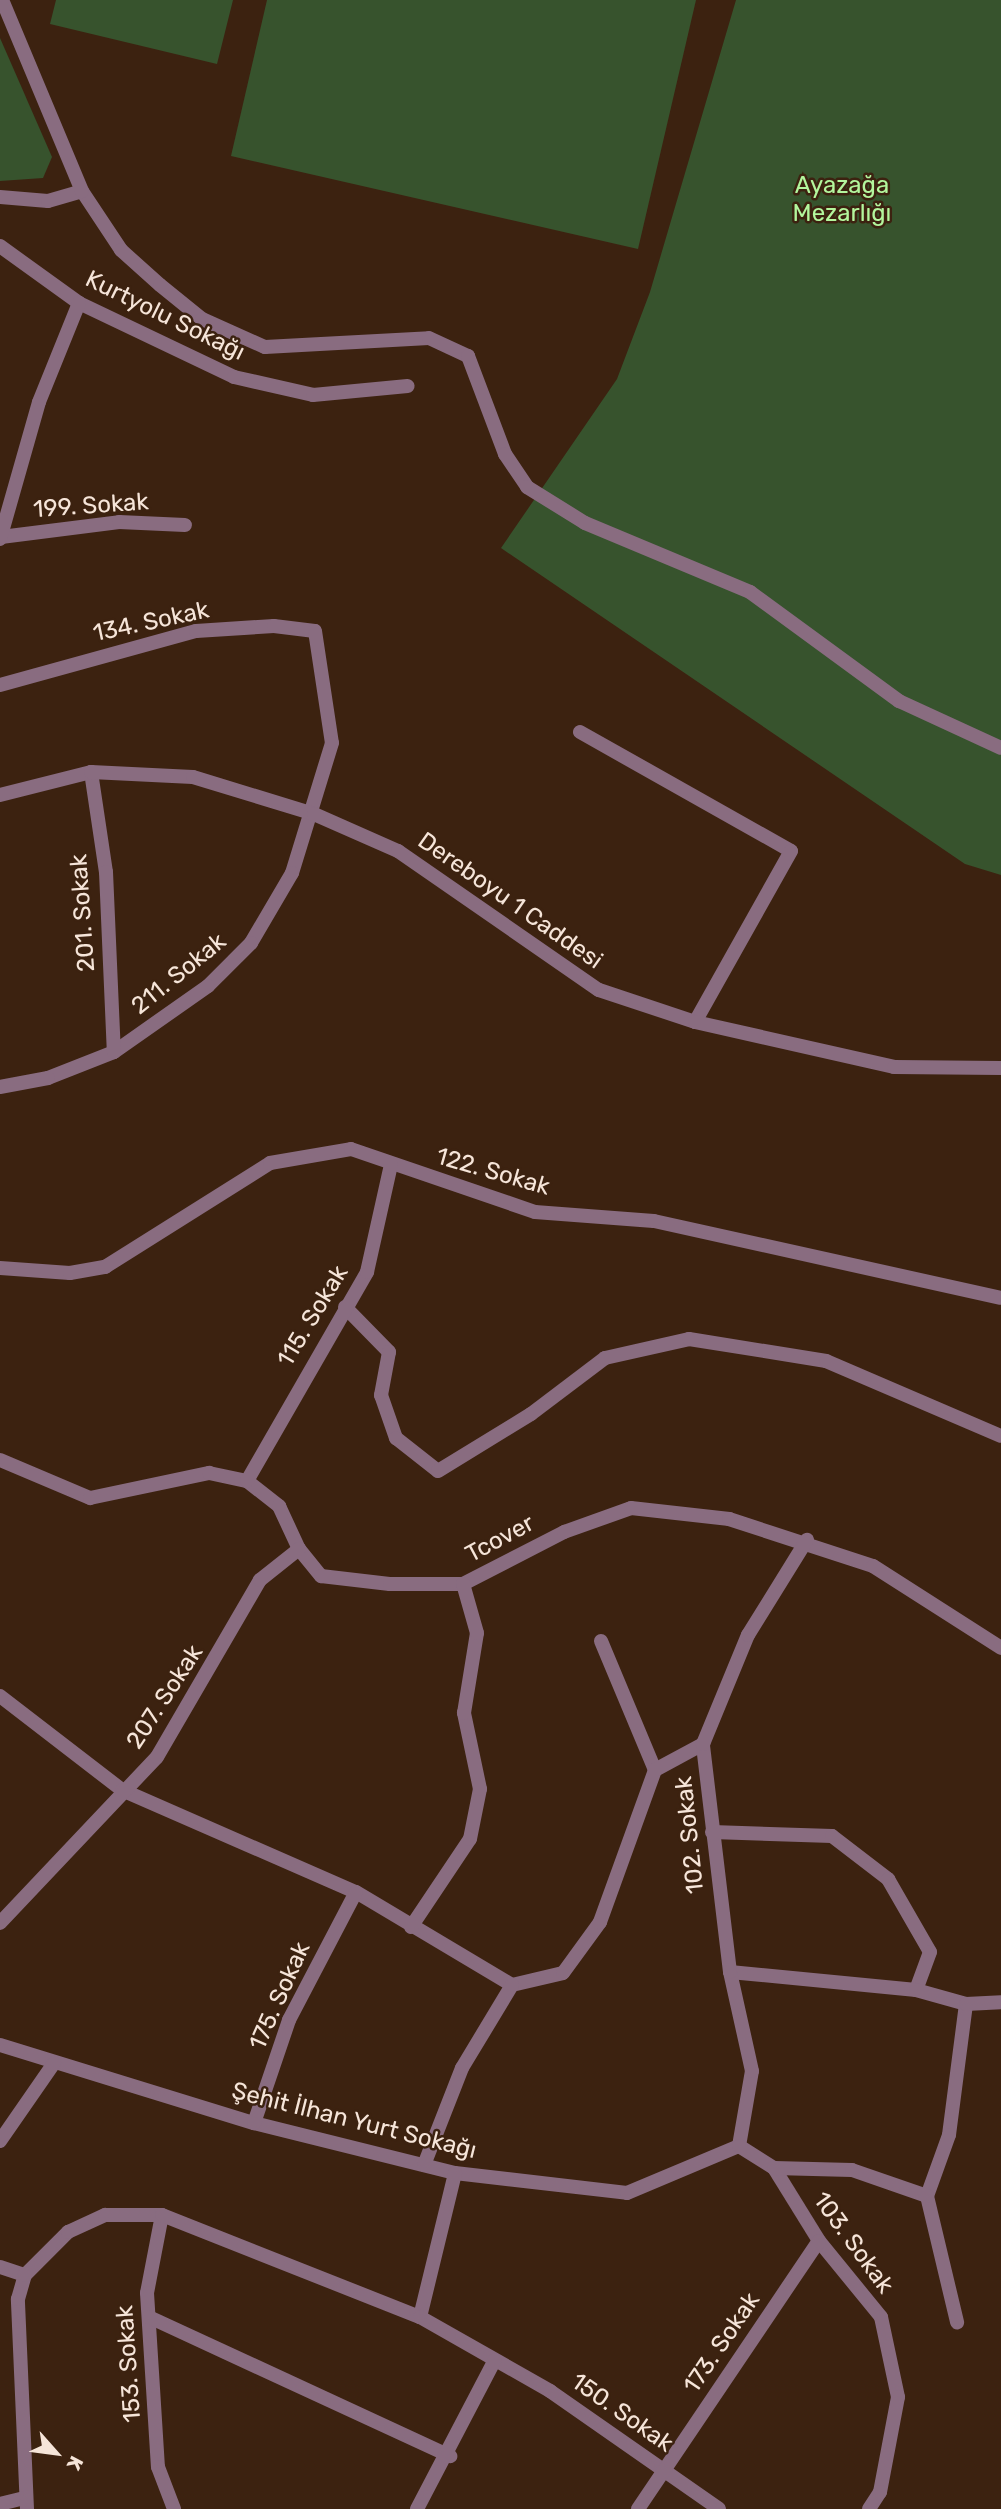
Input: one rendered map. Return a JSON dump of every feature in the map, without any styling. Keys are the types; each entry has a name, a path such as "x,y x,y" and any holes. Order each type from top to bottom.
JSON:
{"street":[{"path":"2,0 82,191 121,250 202,319 265,347 429,338 468,356 505,454 527,487 585,523 750,592 899,701 1001,748"},
{"path":"0,197 48,201 82,191"},
{"name":"Kurtyolu Sokağı","path":"0,246 79,303 195,361 276,389 313,395 408,386"},
{"path":"0,538 39,402 79,303"},
{"name":"199. Sokak","path":"0,538 119,522 185,525"},
{"name":"134. Sokak","path":"0,685 196,631 274,625 315,631"},
{"name":"211. Sokak","path":"0,1087 48,1078 114,1052 208,985 251,943 292,873 314,814 332,743 315,631"},
{"path":"580,732 791,852 695,1022"},
{"name":"Dereboyu 1 Caddesi","path":"0,795 90,772 194,777 314,814 398,851 599,990 695,1022 894,1067 1001,1068"},
{"name":"201. Sokak","path":"90,772 106,872 114,1052"},
{"name":"122. Sokak","path":"0,1268 70,1273 105,1267 270,1163 311,1152 351,1149 391,1165 535,1212 654,1221 1001,1298"},
{"name":"115. Sokak","path":"247,1481 367,1272 391,1165"},
{"path":"345,1307 389,1352 381,1395 396,1438 438,1471 606,1358 689,1339 825,1361 1001,1436"},
{"name":"Tcover","path":"0,1460 90,1498 209,1473 247,1481 279,1506 299,1549 321,1576 463,1584 564,1532 631,1508 729,1519 807,1540 873,1566 1001,1648"},
{"name":"102. Sokak","path":"739,2146 752,2071 730,1972 703,1744 748,1635 807,1540"},
{"name":"207. Sokak","path":"0,1923 122,1790 157,1757 260,1580 299,1549"},
{"path":"411,1927 470,1839 480,1789 464,1713 477,1633 463,1584"},
{"path":"601,1641 655,1770"},
{"path":"0,1696 122,1790 356,1892 512,1985 563,1973 600,1922 655,1770 703,1744"},
{"path":"712,1832 832,1836 888,1879 930,1952 916,1990"},
{"name":"175. Sokak","path":"254,2123 289,2020 356,1892"},
{"path":"730,1972 916,1990 966,2004 1001,2003"},
{"path":"425,2165 462,2068 512,1985"},
{"path":"957,2322 926,2196 949,2135 966,2004"},
{"name":"Şehit İlhan Yurt Sokağı","path":"0,2045 254,2123 455,2173 627,2193 739,2146"},
{"path":"0,2141 54,2063"},
{"name":"103. Sokak","path":"739,2146 774,2168 818,2241 881,2317 898,2398 880,2492 869,2509"},
{"path":"774,2168 852,2170 926,2196"},
{"path":"420,2317 455,2173"},
{"path":"0,2504 25,2504 18,2299 24,2274 68,2232 105,2215 162,2215"},
{"name":"150. Sokak","path":"162,2215 420,2317 495,2360 719,2509"},
{"name":"153. Sokak","path":"162,2215 149,2317 158,2467 174,2509"},
{"name":"173. Sokak","path":"638,2509 818,2241"},
{"path":"0,2267 24,2274"},
{"path":"149,2317 355,2407 450,2456"},
{"path":"417,2509 450,2456 495,2360"}],"green space":[{"path":"56,0 233,0 217,64 50,24"},
{"path":"267,0 696,0 638,249 231,156"},
{"name":"Ayazağa Mezarlığı","path":"736,0 1001,0 1001,875 965,864 501,548 617,379 650,292"},
{"path":"0,38 52,157 43,178 0,181"}]}
